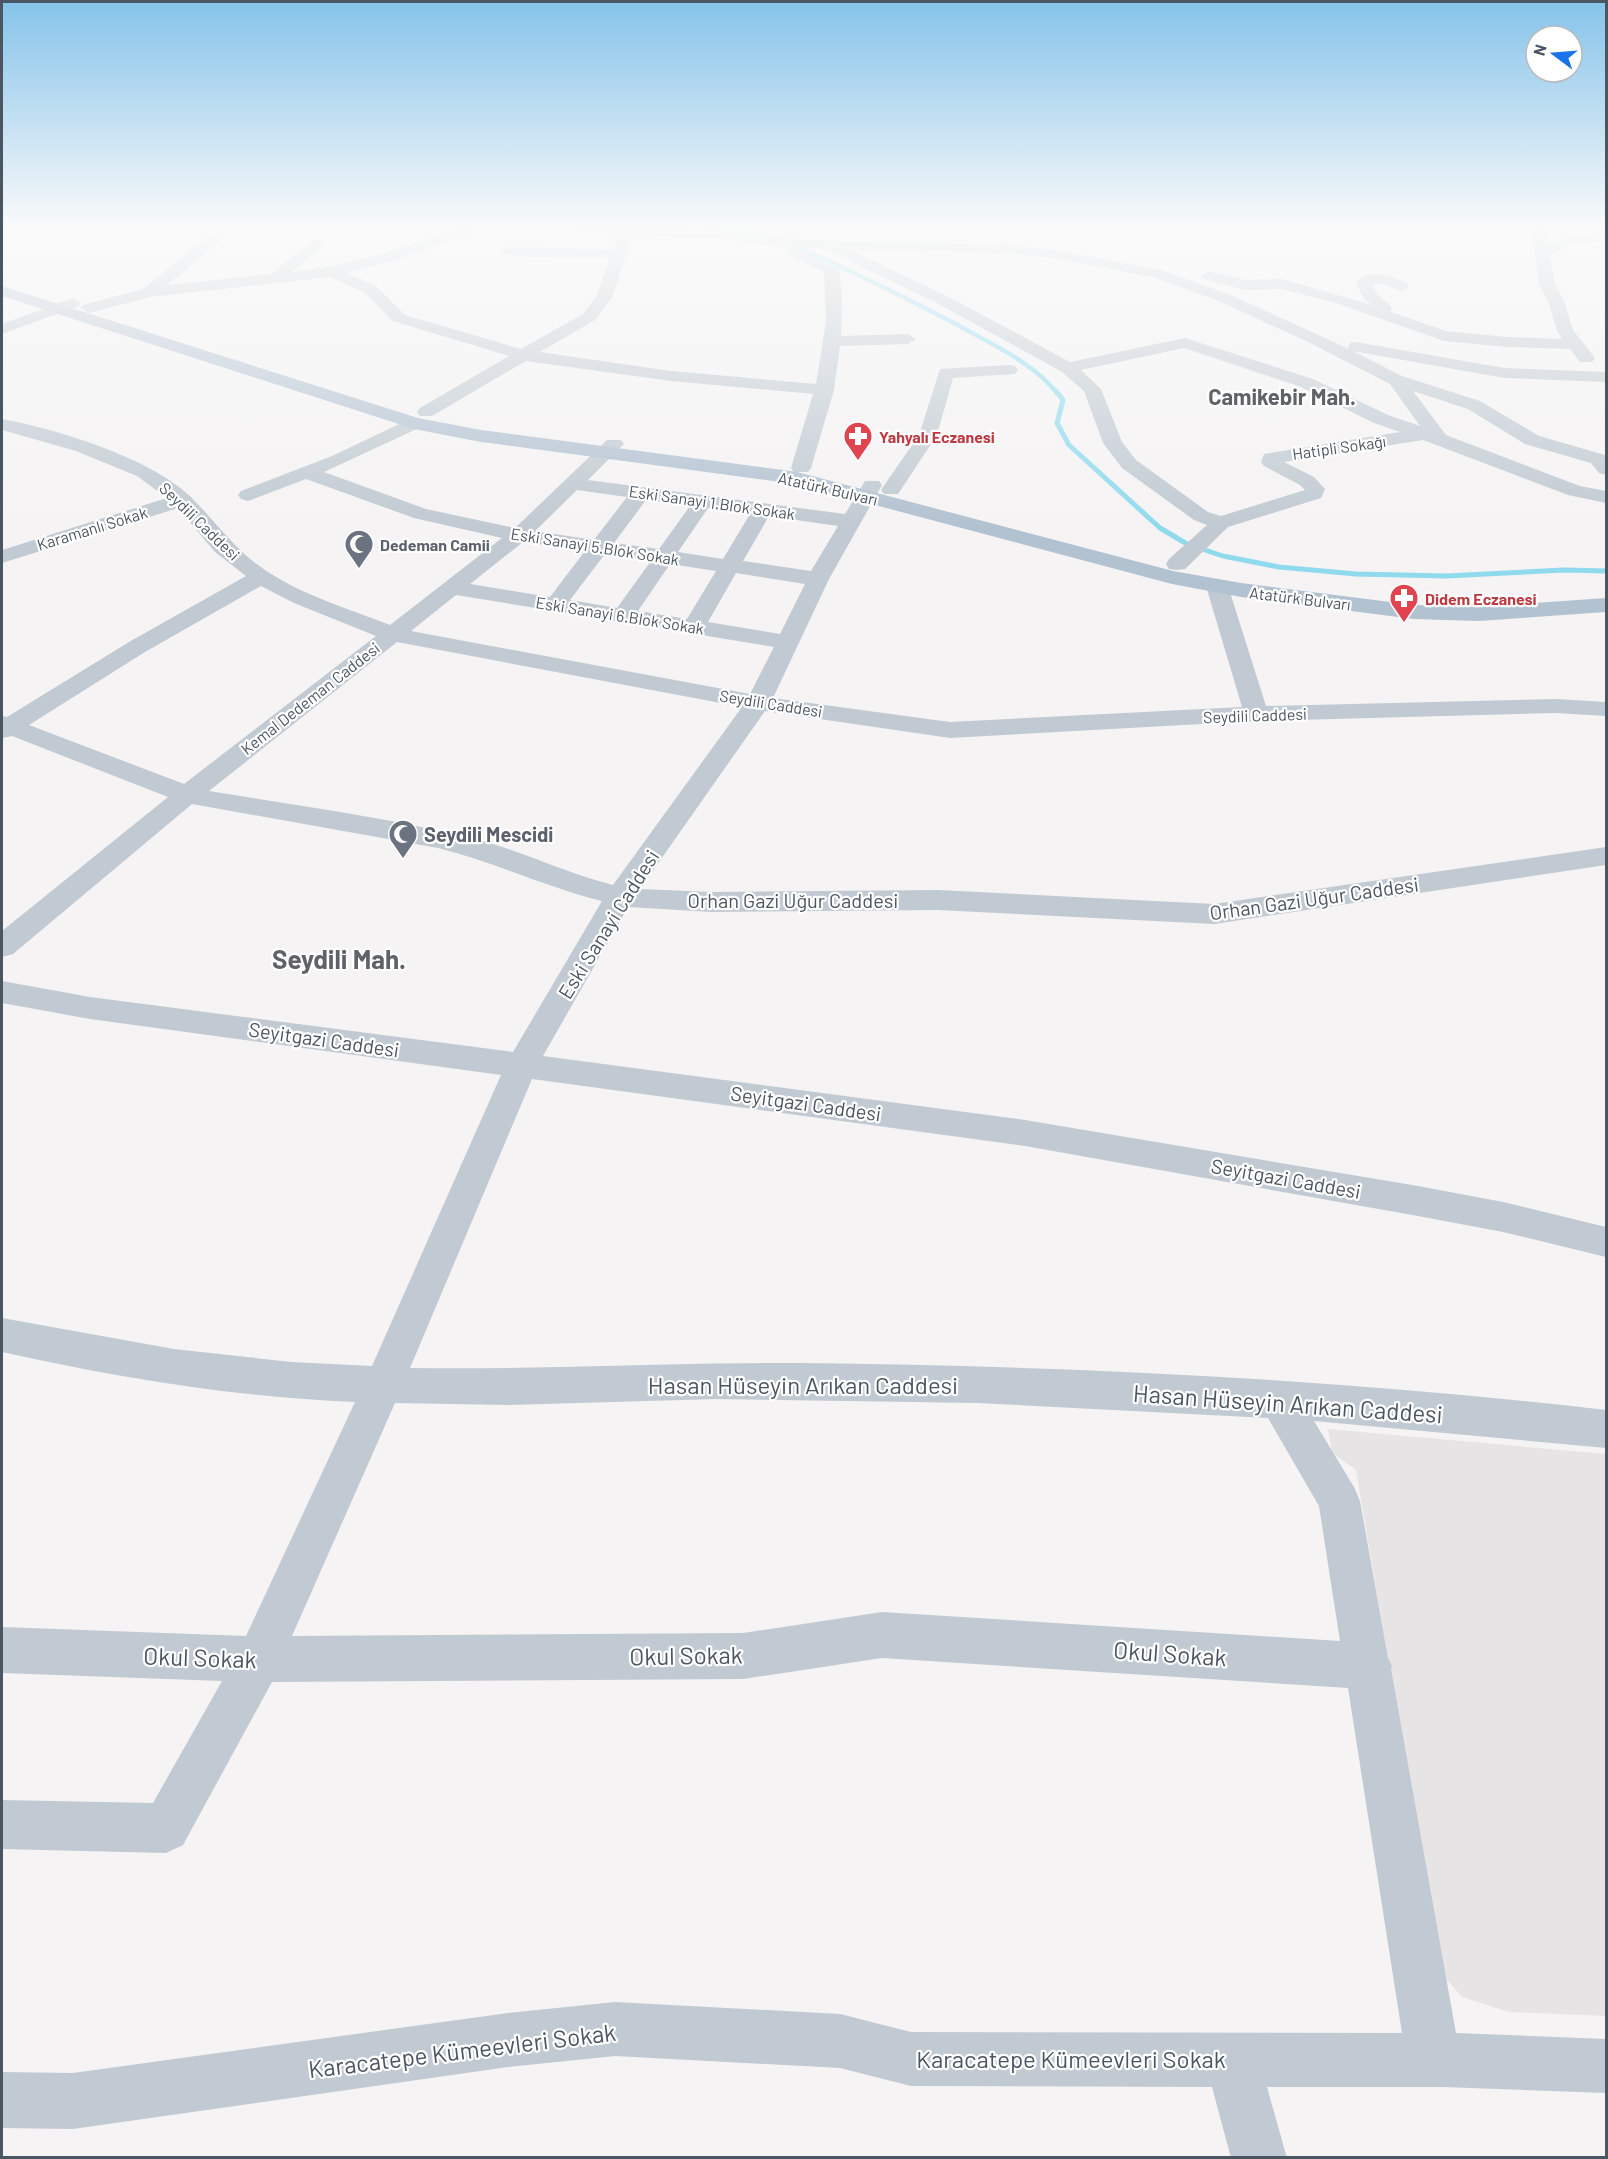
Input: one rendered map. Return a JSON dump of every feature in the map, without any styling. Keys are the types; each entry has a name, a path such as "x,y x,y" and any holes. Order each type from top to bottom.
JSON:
{"main road":[{"name":"Atatürk Bulvarı","path":"132,326 481,436 801,468 1172,577 1217,586 1414,612 1479,614 1606,605"},
{"name":"Atatürk Bulvarı","path":"132,326 420,418"},
{"name":"Atatürk Bulvarı","path":"609,449 876,490 1190,552 1323,589 1469,600 1556,595 1606,589"}],"street":[{"path":"425,326 522,355 672,376 825,390"},
{"path":"248,495 307,473 420,418 574,326"},
{"path":"801,468 825,390 833,326"},
{"path":"990,326 1068,368 1092,389 1113,442 1129,464 1201,516 1221,523 1190,552"},
{"path":"1287,326 1396,380 1474,405 1532,440 1598,459 1606,469"},
{"path":"1415,326 1444,336 1507,342 1570,337"},
{"path":"1484,326 1570,337"},
{"path":"1566,326 1570,337 1604,382"},
{"path":"1371,333 1436,355 1459,366"},
{"path":"833,341 908,339"},
{"path":"1316,339 1504,373 1604,382"},
{"path":"1068,368 1185,343 1307,383 1381,419 1575,491 1606,497"},
{"name":"Eski Sanayi Caddesi","path":"2,1825 166,1828 260,1659 384,1383 522,1065 620,896 758,703 818,579 850,521 928,435 946,373 1009,370"},
{"path":"1396,380 1431,437"},
{"name":"Seydili Caddesi","path":"2,423 83,447 121,461 152,477 182,500 223,547 260,577 302,598 392,633 758,703 950,730 1256,714 1556,706 1606,709"},
{"name":"Hatipli Sokağı","path":"1221,523 1314,494 1315,489 1307,481 1271,462 1273,456 1431,437"},
{"name":"Kemal Dedeman Caddesi","path":"2,947 188,795 519,535 609,449"},
{"name":"Eski Sanayi 5.Blok Sokak","path":"307,473 421,514 519,535 818,579"},
{"name":"Eski Sanayi 1.Blok Sokak","path":"574,484 850,521"},
{"path":"1575,491 1585,500 1606,507"},
{"path":"555,605 640,493"},
{"name":"Karamanlı Sokak","path":"2,557 182,500"},
{"path":"622,616 703,501"},
{"path":"694,627 763,509"},
{"path":"4,726 260,577"},
{"path":"1217,586 1256,714"},
{"name":"Eski Sanayi 6.Blok Sokak","path":"451,588 788,642"},
{"name":"Orhan Gazi Uğur Caddesi","path":"4,726 188,795 438,839 478,849 580,886 620,896 712,902 868,899 1012,902 1214,914 1606,856"},
{"name":"Seyitgazi Caddesi","path":"2,992 90,1008 1025,1133 1503,1217 1606,1242"},
{"name":"Hasan Hüseyin Arıkan Caddesi","path":"2,1335 62,1349 147,1364 290,1379 466,1387 793,1381 1075,1389 1279,1400 1606,1429"},
{"path":"1279,1400 1339,1501 1369,1666 1434,2060"},
{"name":"Okul Sokak","path":"2,1650 260,1659 743,1656 882,1635 1369,1666"},
{"name":"Karacatepe Kümeevleri Sokak","path":"2,2100 73,2101 508,2040 615,2029 840,2041 911,2059 1434,2060 1606,2066"},
{"path":"1232,2060 1259,2157"}],"shaded area":[{"path":"1328,1429 1606,1454 1606,2016 1509,2012 1462,1997 1441,1973 1356,1470 1332,1453"}],"waterway":[{"path":"959,326 1023,363 1036,372 1057,393"},
{"path":"1056,391 1063,400 1057,423 1069,445 1160,528 1187,544 1223,556 1279,567 1356,574 1446,576 1564,570 1606,571"}],"place":[{"name":"Yahyalı Eczanesi","path":"858,462"},
{"name":"Dedeman Camii","path":"359,570"},
{"name":"Didem Eczanesi","path":"1404,624"},
{"name":"Seydili Mescidi","path":"403,860"}],"district":[{"name":"Camikebir Mah.","path":"1282,396"},
{"name":"Seydili Mah.","path":"339,958"}]}
